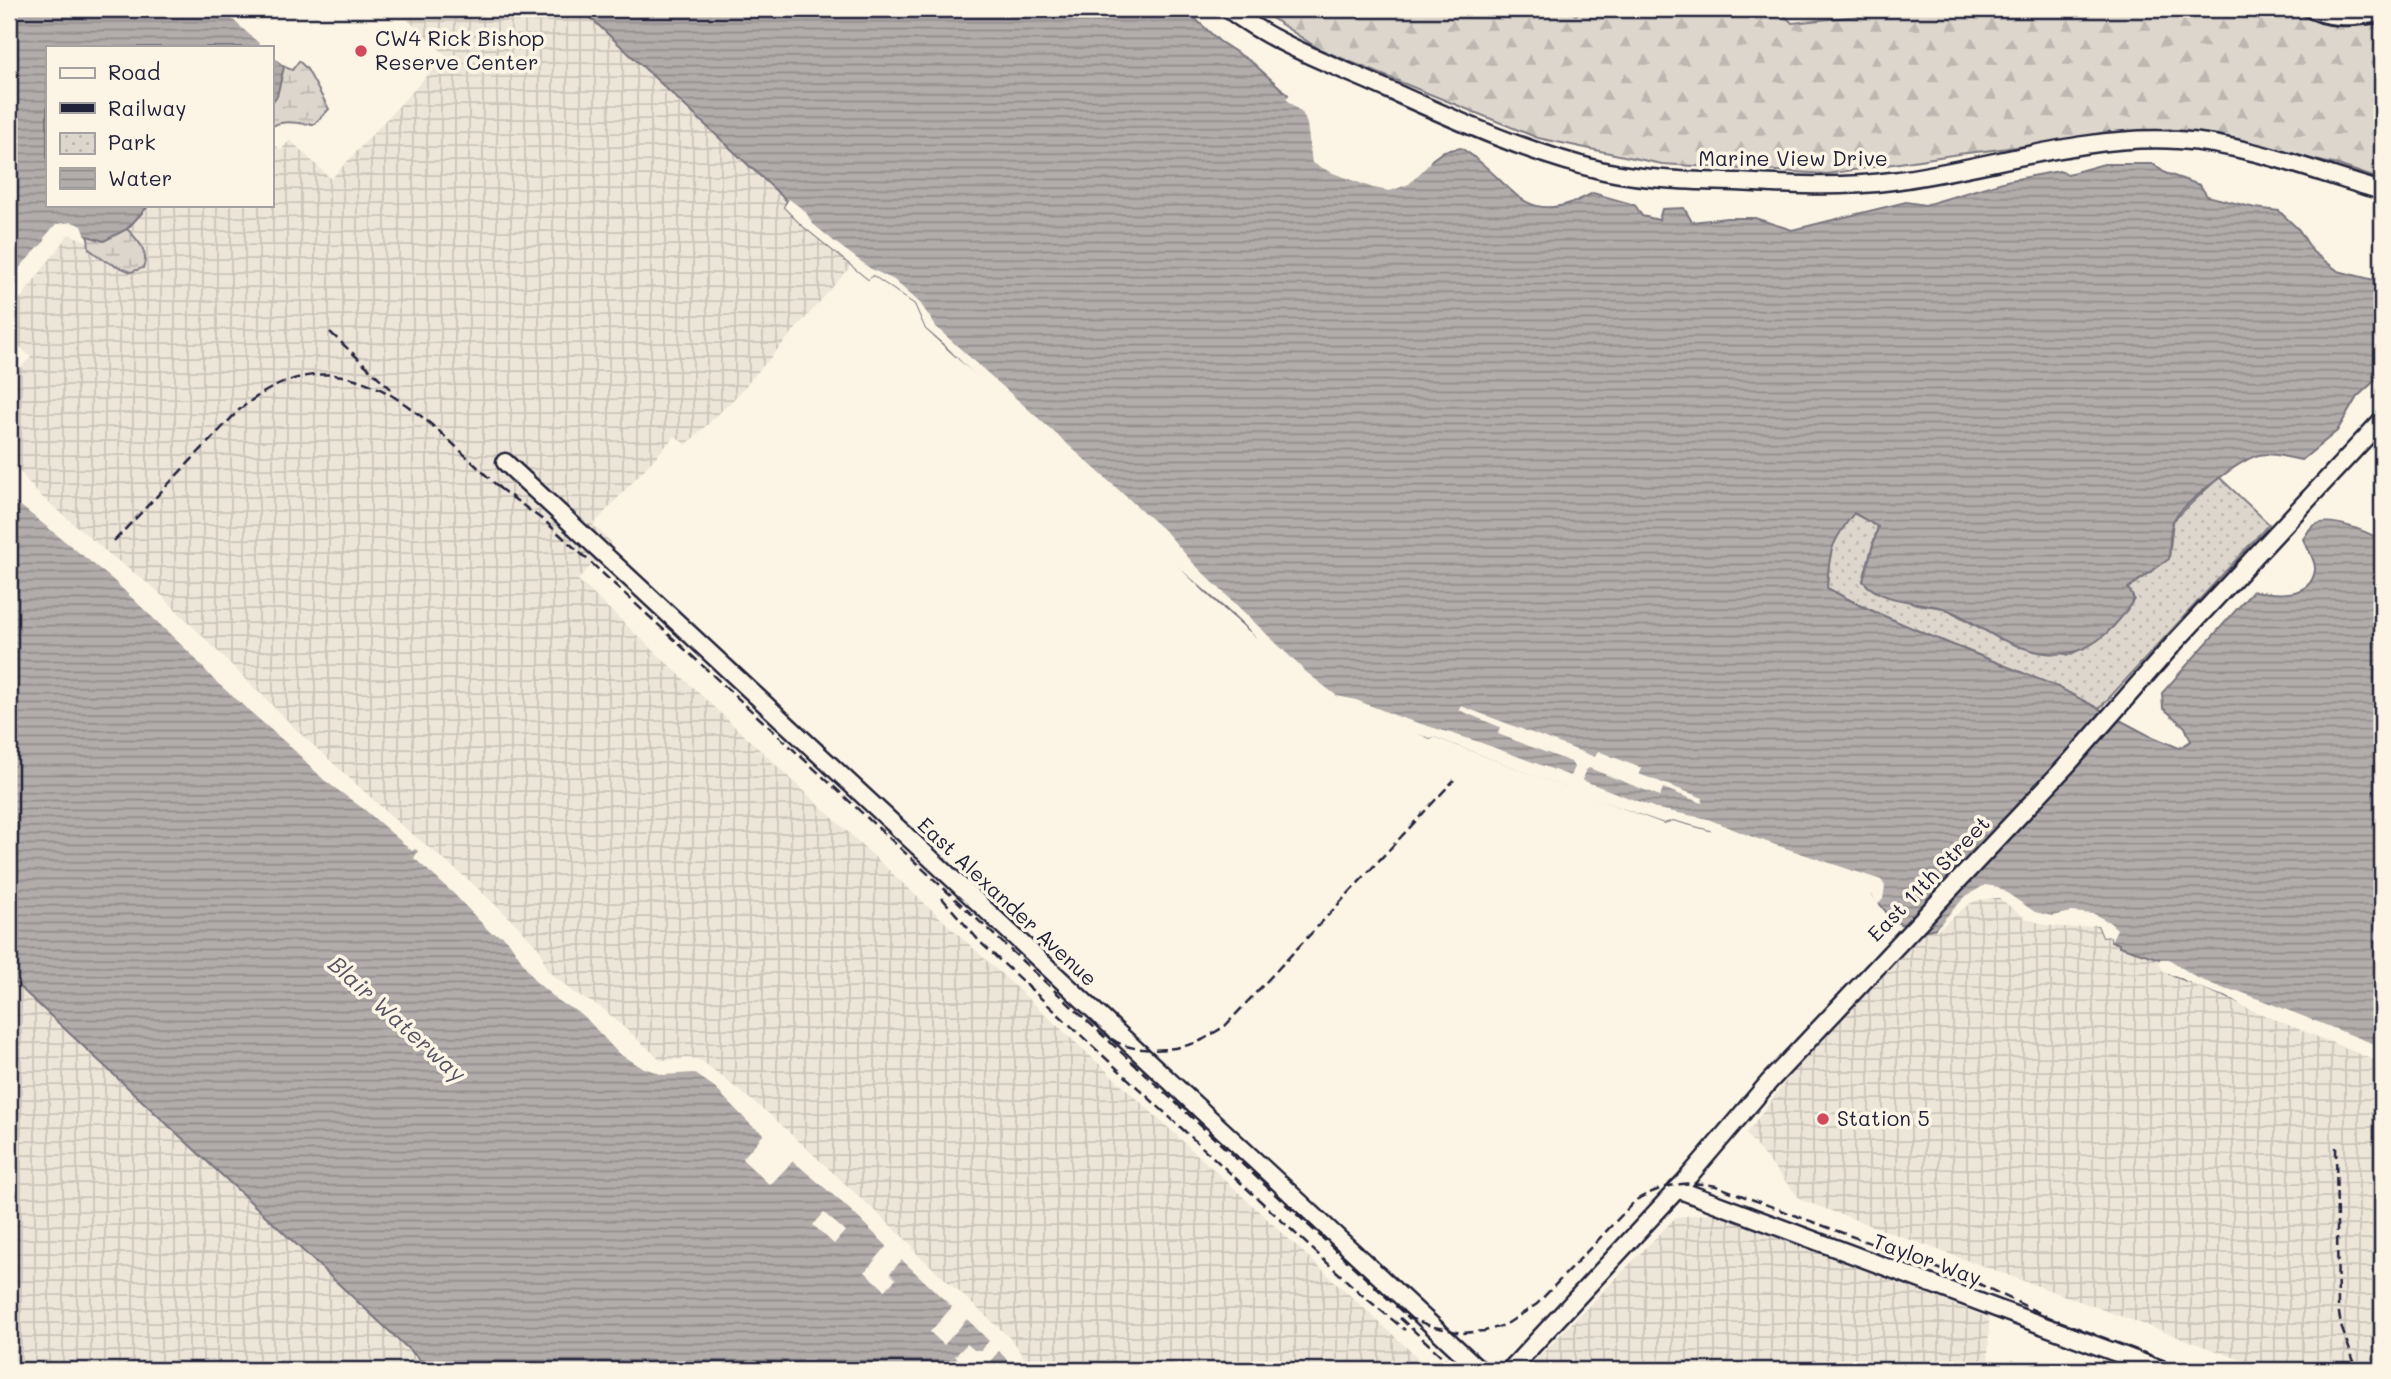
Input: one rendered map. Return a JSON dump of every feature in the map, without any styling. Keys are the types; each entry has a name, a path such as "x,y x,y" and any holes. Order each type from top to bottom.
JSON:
{"street":[{"name":"Marine View Drive","path":"1228,9 1288,44 1442,114 1511,142 1619,174 1673,180 1857,185 1971,168 2096,144 2154,139 2182,140 2241,150 2382,191"},
{"path":"2306,9 2322,17 2339,20 2382,16"},
{"name":"East 11th Street","path":"1510,1370 1678,1189 1769,1082 2068,764 2177,640 2382,420"},
{"name":"East Alexander Avenue","path":"505,462 1480,1370"},
{"name":"Taylor Way","path":"1678,1189 2162,1370"}],"shaded area":[{"path":"396,9 621,9 806,182 802,225 852,265 733,400 686,445 675,436 593,525 612,543 578,580 1431,1370 1026,1370 660,1063 573,997 431,855 33,493 9,461 9,375 15,342 9,310 68,230 127,229 148,206 273,206 273,144 281,150 290,140 331,179 446,55"},
{"path":"1978,897 2003,898 2044,922 2098,925 2111,936 2111,941 2119,946 2160,959 2169,974 2382,1059 2382,1370 2269,1370 1801,1200 1746,1134 1795,1069 1921,929"},
{"path":"9,977 431,1370 9,1370"},
{"path":"1714,1213 1989,1318 1988,1370 1526,1370 1676,1217"}],"green space":[{"path":"1258,9 1565,9 1576,15 1582,9 1778,9 1792,23 1877,14 1882,9 2382,9 2382,180 2338,165 2169,129 1959,154 1827,174 1662,164 1538,138 1319,49"},
{"path":"273,57 292,70 299,61 307,69 329,109 315,124 273,126"},
{"path":"9,184 46,206 148,206 127,229 144,252 143,268 131,272 105,261 89,249 88,238"},
{"path":"2219,477 2269,524 2099,709 2032,677 1894,621 1827,588 1832,548 1853,513 1878,526 1863,581 1916,604 1944,608 2000,639 2069,655 2099,639 2120,619 2134,599 2128,589 2169,558 2173,521"}],"water":[{"path":"9,9 229,9 267,46 46,46 46,206 148,206 127,229 104,241 67,230 9,310"},
{"path":"581,9 1185,9 1219,41 1253,63 1308,113 1317,154 1325,165 1383,186 1400,183 1444,151 1461,148 1520,198 1533,205 1549,207 1569,204 1593,193 1635,205 1642,216 1659,220 1662,209 1684,208 1692,222 1755,218 1792,230 1906,202 1925,205 2006,181 2059,171 2068,174 2104,164 2153,164 2165,173 2200,185 2207,196 2279,211 2299,230 2313,252 2338,271 2382,282 2382,374 2357,397 2337,431 2302,460 2269,454 2250,458 2226,473 2188,504 2173,521 2169,559 2128,588 2134,599 2106,633 2092,644 2076,651 2041,653 1999,638 1950,611 1880,594 1863,581 1878,527 1854,513 1840,532 1833,548 1827,588 1928,635 2058,687 2146,734 2179,748 2191,741 2185,727 2163,708 2162,693 2253,591 2290,593 2299,591 2312,580 2315,566 2303,539 2312,527 2320,523 2338,523 2382,540 2382,1060 2169,974 2160,959 2119,946 2111,941 2111,936 2103,937 2098,925 2044,922 2003,898 1978,897 1963,904 1936,928 1927,930 1900,924 1890,917 1869,890 1717,832 1673,820 1664,823 1434,736 1430,738 1315,688 1210,596 1173,560 1153,535 926,329 915,304 873,275 868,279 802,225 784,207 787,201"},
{"path":"273,54 284,67 277,96 273,101"},
{"name":"Blair Waterway","path":"9,461 33,493 152,591 544,972 659,1063 697,1062 1026,1370 431,1370 9,977"}],"pier":[{"path":"221,9 233,9 257,26 271,46 262,46"},
{"path":"273,48 287,68 273,57"},
{"path":"1290,94 1311,111 1319,132 1320,153 1327,162 1383,182 1399,180 1433,155 1428,165 1409,184 1390,191 1373,188 1333,173 1312,163 1307,124 1303,114 1286,99"},
{"path":"789,199 805,211 813,224 836,243 871,269 894,280 920,303 937,328 1167,533 1193,563 1306,672 1337,696 1479,742 1570,776 1574,767 1571,762 1498,734 1500,727 1459,710 1461,706 1595,757 1598,751 1641,768 1639,774 1703,798 1702,803 1663,788 1660,796 1589,768 1582,780 1658,809 1708,819 1755,838 1881,880 1885,886 1883,899 1878,904 1872,895 1763,856 1714,835 1710,830 1673,820 1664,823 1565,790 1565,787 1434,737 1430,738 1320,703 1312,691 1267,650 1241,621 1154,546 1150,537 1022,423 926,329 915,304 873,275 868,279 802,225 784,207"},
{"path":"72,222 82,226 88,242 69,234 9,314 9,284 20,267 45,241 44,238 56,224"},
{"path":"9,315 17,335 15,342 31,357 9,379"},
{"path":"9,457 35,491 154,588 301,734 513,921 540,950 547,970 575,994 601,1007 661,1060 702,1061 769,1114 1010,1338 1029,1370 1012,1370 1010,1363 999,1351 986,1366 967,1367 955,1356 967,1344 974,1350 981,1350 989,1341 967,1319 944,1345 930,1332 952,1307 902,1260 890,1273 896,1279 885,1290 865,1272 887,1246 846,1206 793,1161 770,1185 742,1159 764,1134 751,1125 713,1086 694,1073 663,1075 639,1066 618,1053 584,1016 560,1002 535,981 510,943 503,936 490,932 454,894 414,858 418,851 412,851 365,810 324,780 214,680 192,655 112,579 12,499 9,487"},
{"path":"1985,885 1998,887 2035,912 2052,916 2072,912 2094,914 2117,929 2111,941 2111,936 2103,937 2098,925 2074,928 2045,925 2025,918 1999,898 1978,900 1969,904 1936,931 1966,896"},
{"path":"2160,959 2169,959 2197,978 2227,990 2238,991 2382,1047 2382,1063 2242,1006 2235,1000 2177,976 2164,973"},
{"path":"824,1213 845,1231 834,1244 813,1225"}],"railway":[{"path":"330,332 391,389"},
{"path":"114,541 239,410 278,385 315,375 350,378 383,391 415,411 504,492"},
{"path":"498,487 547,523 599,570 1409,1318 1462,1333 1485,1331 1505,1325 1537,1304 1636,1200 1665,1187 1694,1184 1716,1186 1975,1282 2046,1316 2190,1370"},
{"path":"1112,1039 1132,1047 1169,1049 1202,1040 1225,1026 1454,780"},
{"path":"942,898 980,942 1361,1294 1405,1330"},
{"path":"2336,1147 2338,1307 2341,1326 2357,1370"},
{"path":"1400,1318 1457,1370"}],"place":[{"name":"CW4 Rick Bishop Reserve Center","path":"361,51"},
{"name":"Station 5","path":"1823,1119"}]}
